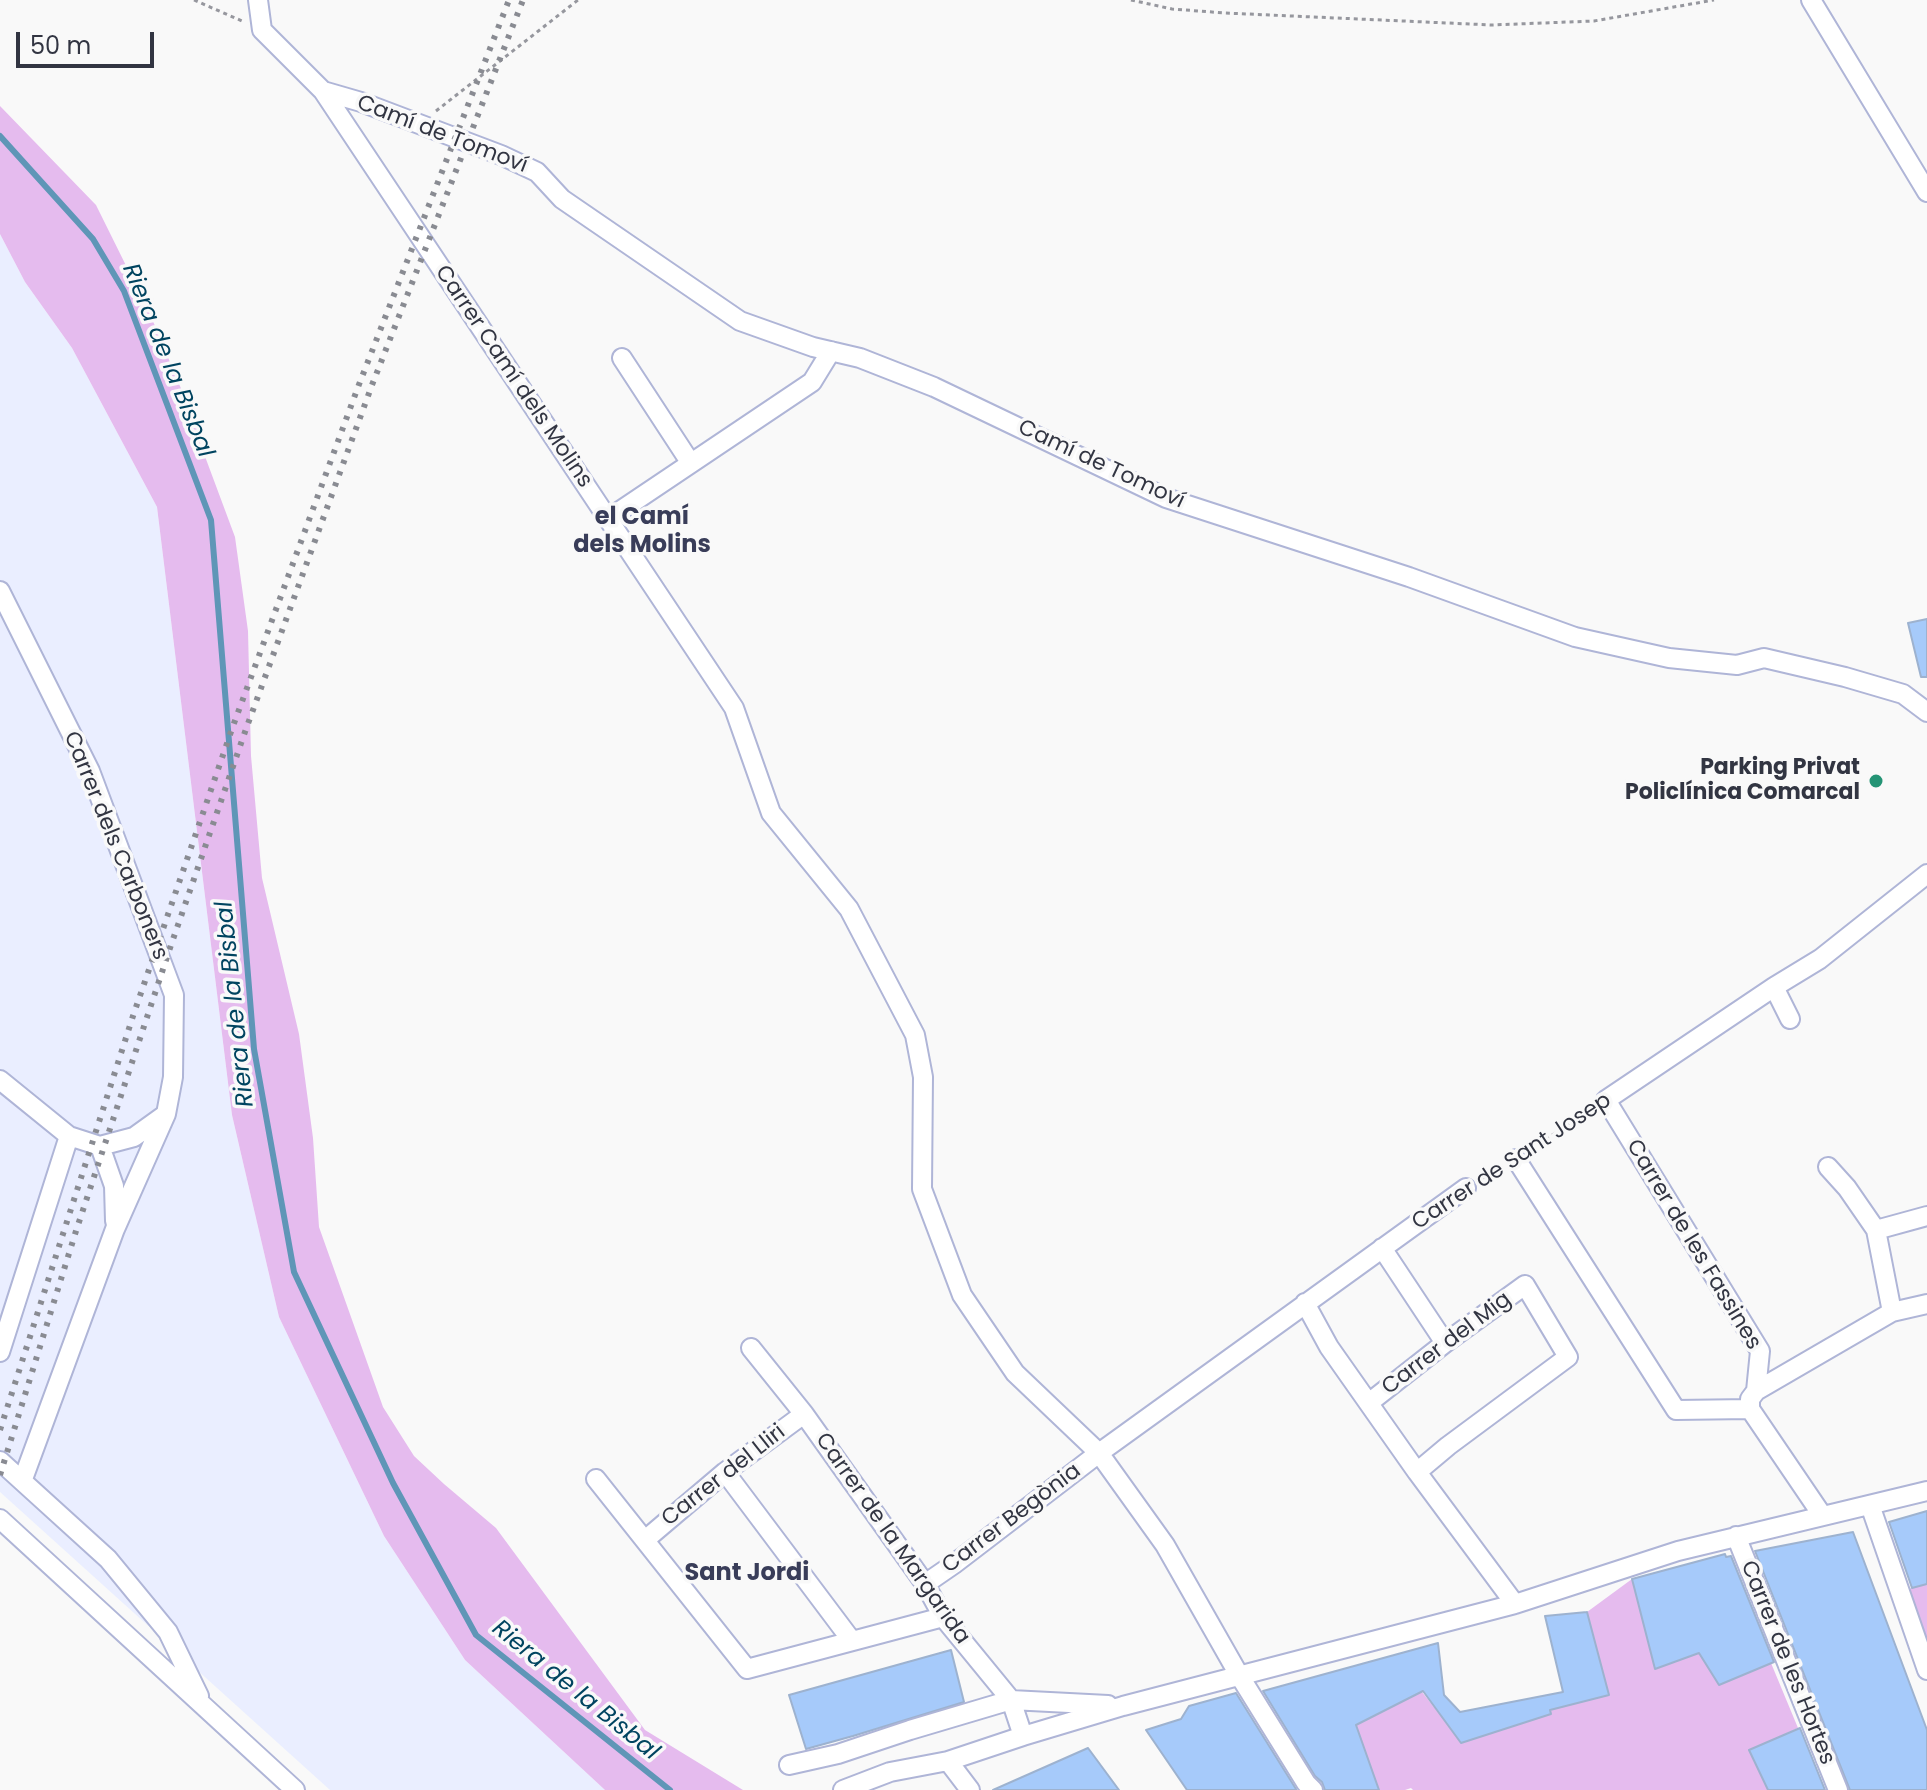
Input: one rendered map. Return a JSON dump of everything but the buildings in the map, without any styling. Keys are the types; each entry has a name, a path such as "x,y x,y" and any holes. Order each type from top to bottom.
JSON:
{"street":[{"path":"258,0 262,30"},
{"path":"1811,0 1927,192"},
{"name":"Carrer Camí dels Molins","path":"262,30 323,91 734,708 771,813 849,909 915,1035 923,1077 922,1189 962,1295 1015,1373 1099,1453 1165,1545 1239,1675 1313,1790"},
{"name":"Camí de Tomoví","path":"323,91 361,102 501,155 537,172 562,199 740,321 860,358 934,387 1166,498 1409,577 1575,637 1669,658 1737,665 1764,658 1903,694 1927,712"},
{"path":"608,519 812,382 831,351"},
{"path":"622,358 690,462"},
{"name":"Carrer dels Carboners","path":"0,591 90,771 174,995 173,1077 166,1114 115,1229 23,1479"},
{"name":"Carrer de Sant Josep","path":"1606,1100 1820,959 1927,874"},
{"path":"1774,987 1790,1019"},
{"path":"0,1080 69,1136 100,1146 134,1137 166,1114"},
{"name":"Carrer de les Fassines","path":"1606,1100 1760,1351 1756,1391 1750,1399 1750,1409"},
{"path":"0,1352 69,1136"},
{"name":"Carrer dels Carboners","path":"100,1146 114,1186 115,1229"},
{"path":"1516,1159 1676,1410 1750,1409 1822,1515"},
{"path":"1828,1167 1876,1230 1892,1312"},
{"name":"Carrer de Sant Josep","path":"1099,1453 1466,1188"},
{"path":"1876,1230 1927,1216"},
{"path":"1382,1248 1445,1343"},
{"name":"Carrer del Mig","path":"1370,1402 1525,1285 1568,1357 1417,1472"},
{"path":"1305,1303 1329,1347 1515,1604"},
{"path":"1756,1391 1892,1312 1927,1304"},
{"name":"Carrer de la Margarida","path":"751,1348 804,1414 925,1584 943,1617 1011,1700 1023,1736"},
{"name":"Carrer del Lliri","path":"645,1540 725,1472 804,1414"},
{"name":"Carrer Begònia","path":"925,1584 1099,1453"},
{"path":"0,1461 108,1559 168,1632 203,1706"},
{"path":"725,1472 852,1641"},
{"path":"596,1479 747,1669 943,1617"},
{"path":"843,1790 890,1772 948,1761 1125,1705 1515,1604 1678,1551 1927,1491"},
{"path":"1870,1505 1927,1670"},
{"path":"0,1519 295,1790"},
{"name":"Carrer de les Hortes","path":"1736,1536 1838,1790"},
{"path":"789,1765 838,1754 1011,1700 1125,1705"},
{"path":"948,1761 970,1790"}],"path":[{"path":"194,0 262,30"},
{"path":"419,124 578,0"},
{"path":"1131,0 1185,10 1492,25 1594,21 1714,0"},
{"name":"Carrer de Sant Josep","path":"1466,1188 1606,1100"}],"shaded area":[{"path":"0,106 96,205 150,314 197,427 235,537 248,631 251,756 262,878 299,1034 313,1138 319,1227 383,1407 414,1456 496,1528 645,1730 743,1790 605,1790 465,1660 384,1536 279,1317 232,1115 157,507 72,348 25,282 0,234"},
{"path":"0,234 25,282 72,348 157,507 232,1115 279,1317 384,1536 465,1660 605,1790 330,1790 0,1492"},
{"path":"1632,1579 1655,1669 1699,1653 1719,1685 1771,1663 1798,1728 1750,1750 1768,1790 1379,1790 1356,1725 1422,1692 1462,1742 1551,1713 1545,1695 1563,1692 1567,1706 1609,1695 1587,1612"},
{"path":"1927,1584 1927,1649 1904,1590"}],"waterway":[{"name":"Riera de la Bisbal","path":"0,136 93,239 124,291 211,520 254,1049 294,1272 393,1483 476,1635 670,1790"}],"railway":[{"path":"0,1430 133,1016 233,726 358,387 509,0"},
{"path":"0,1475 76,1231 246,729 372,385 523,0"}],"place":[{"name":"Parking Privat Policlínica Comarcal","path":"1876,781"}],"district":[{"name":"el Camí dels Molins","path":"642,532"},
{"name":"Sant Jordi","path":"747,1574"}]}
